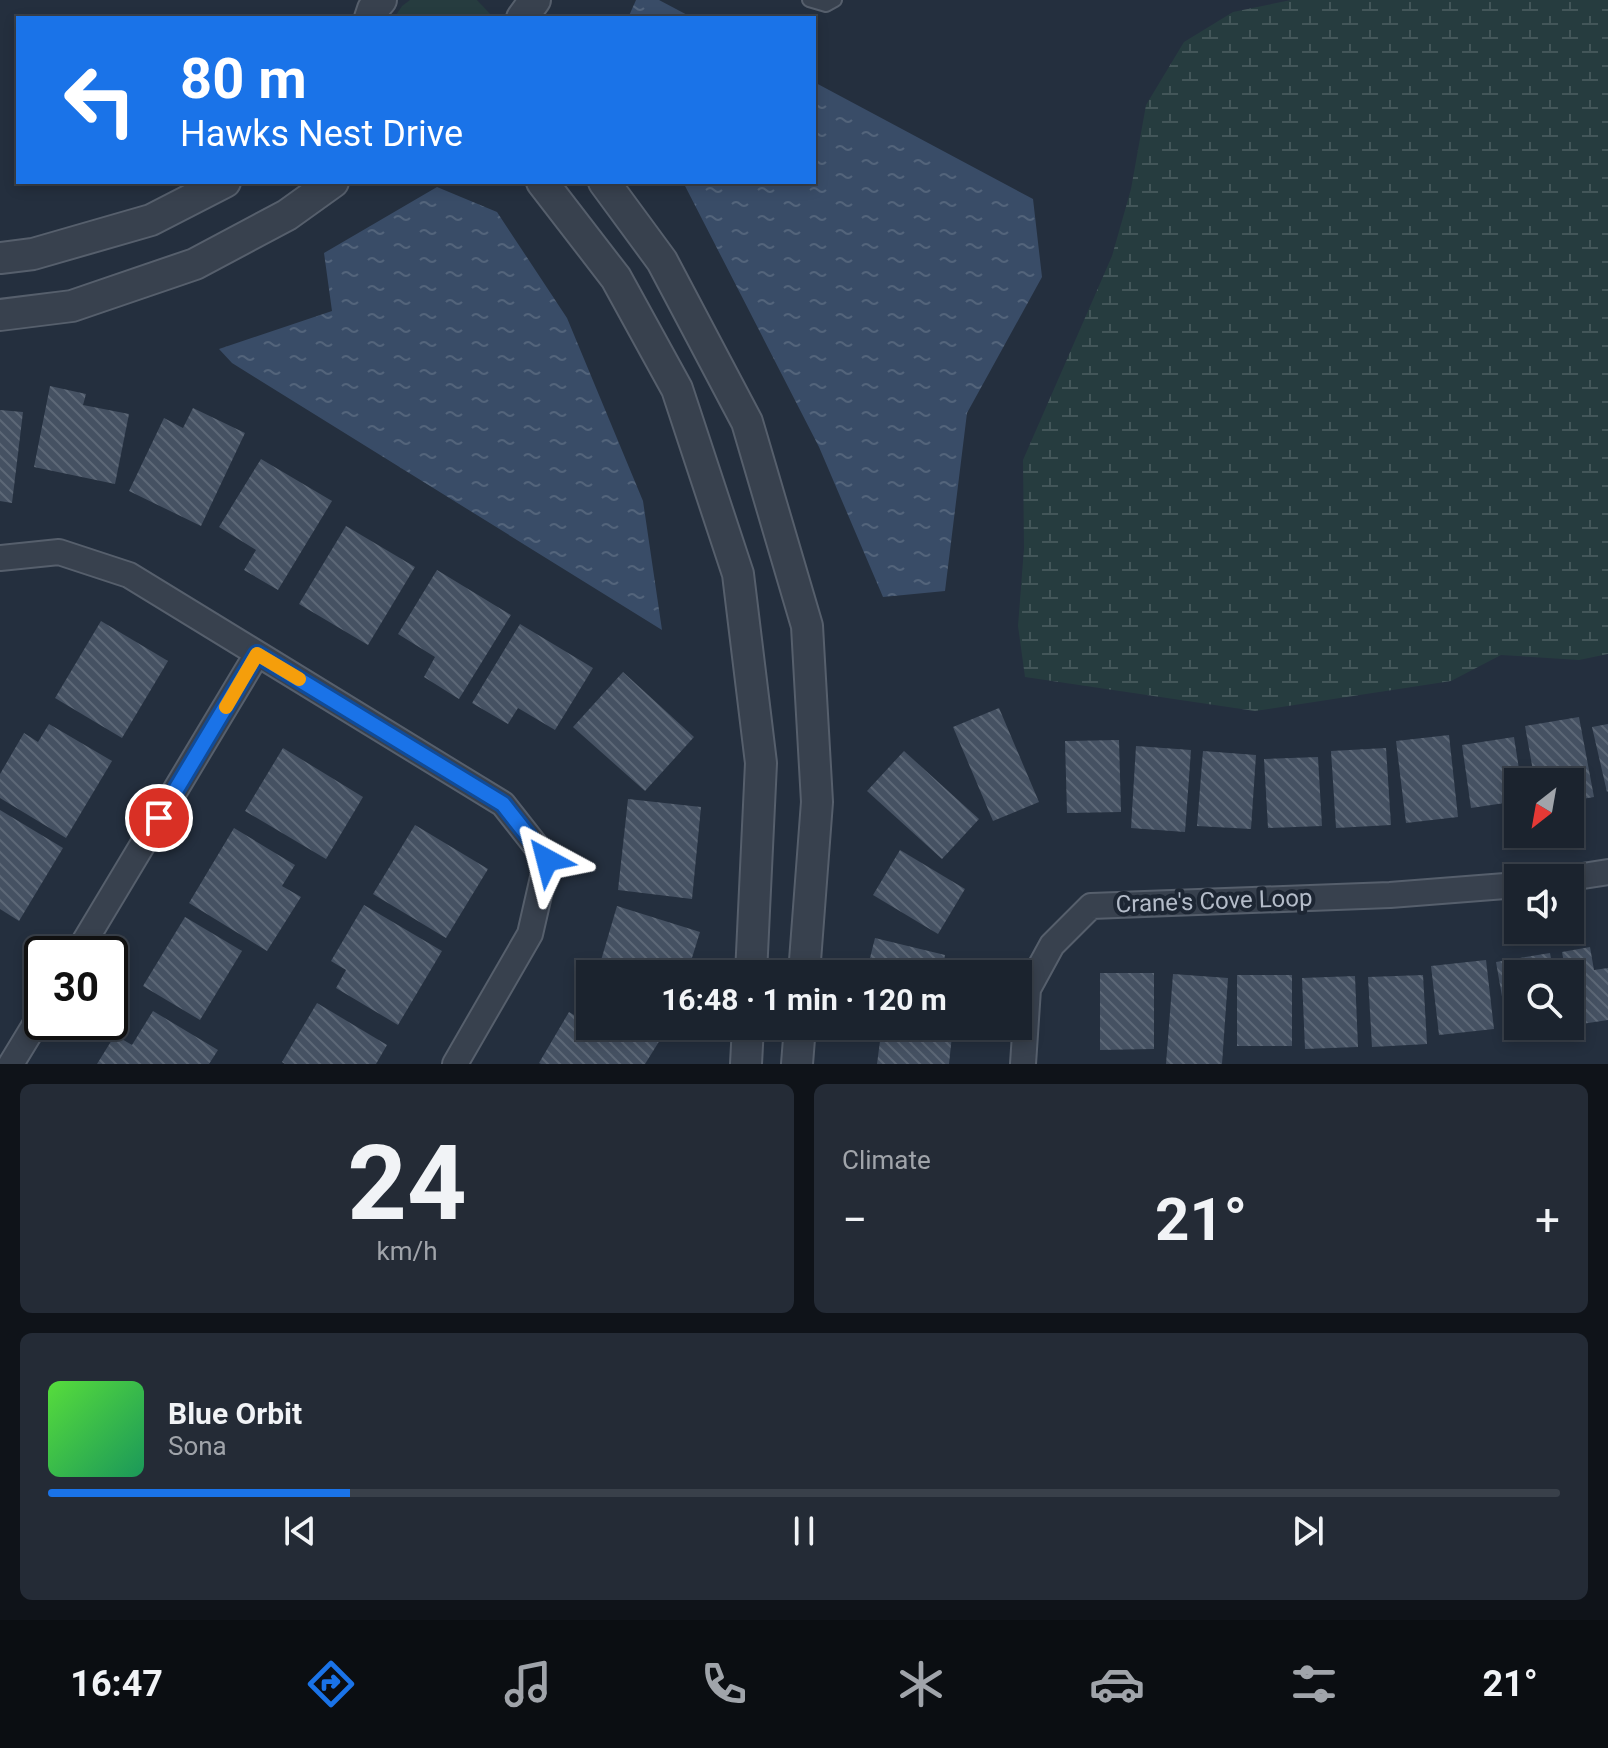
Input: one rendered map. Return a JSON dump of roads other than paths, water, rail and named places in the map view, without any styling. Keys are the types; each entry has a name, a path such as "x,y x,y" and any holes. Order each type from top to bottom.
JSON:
{"street":[{"path":"522,16 535,0"},
{"path":"0,258 33,254 151,220 221,184"},
{"path":"0,315 72,306 195,264 287,215 330,184"},
{"path":"544,184 616,278 677,389 738,574 761,763 752,960"},
{"path":"605,184 662,261 747,422 807,626 817,802 805,960"},
{"path":"0,558 59,552 129,575 503,804 547,860 530,934 455,1064"},
{"path":"88,936 257,654"},
{"path":"1584,876 1608,872"},
{"name":"Crane's Cove Loop","path":"1023,1064 1028,989 1052,945 1091,906 1390,895 1504,886"},
{"path":"11,1064 26,1040"},
{"path":"746,1064 747,1040"},
{"path":"797,1064 799,1040"}],"lane":[{"path":"809,0 826,5 835,0"}],"water":[{"path":"636,0 659,0 689,16 629,16"},
{"path":"816,83 1033,199 1042,277 967,413 945,591 883,597 819,447 684,184 816,184"},
{"path":"437,187 497,212 567,318 643,501 662,630 232,363 219,349 332,311 324,253"}]}
